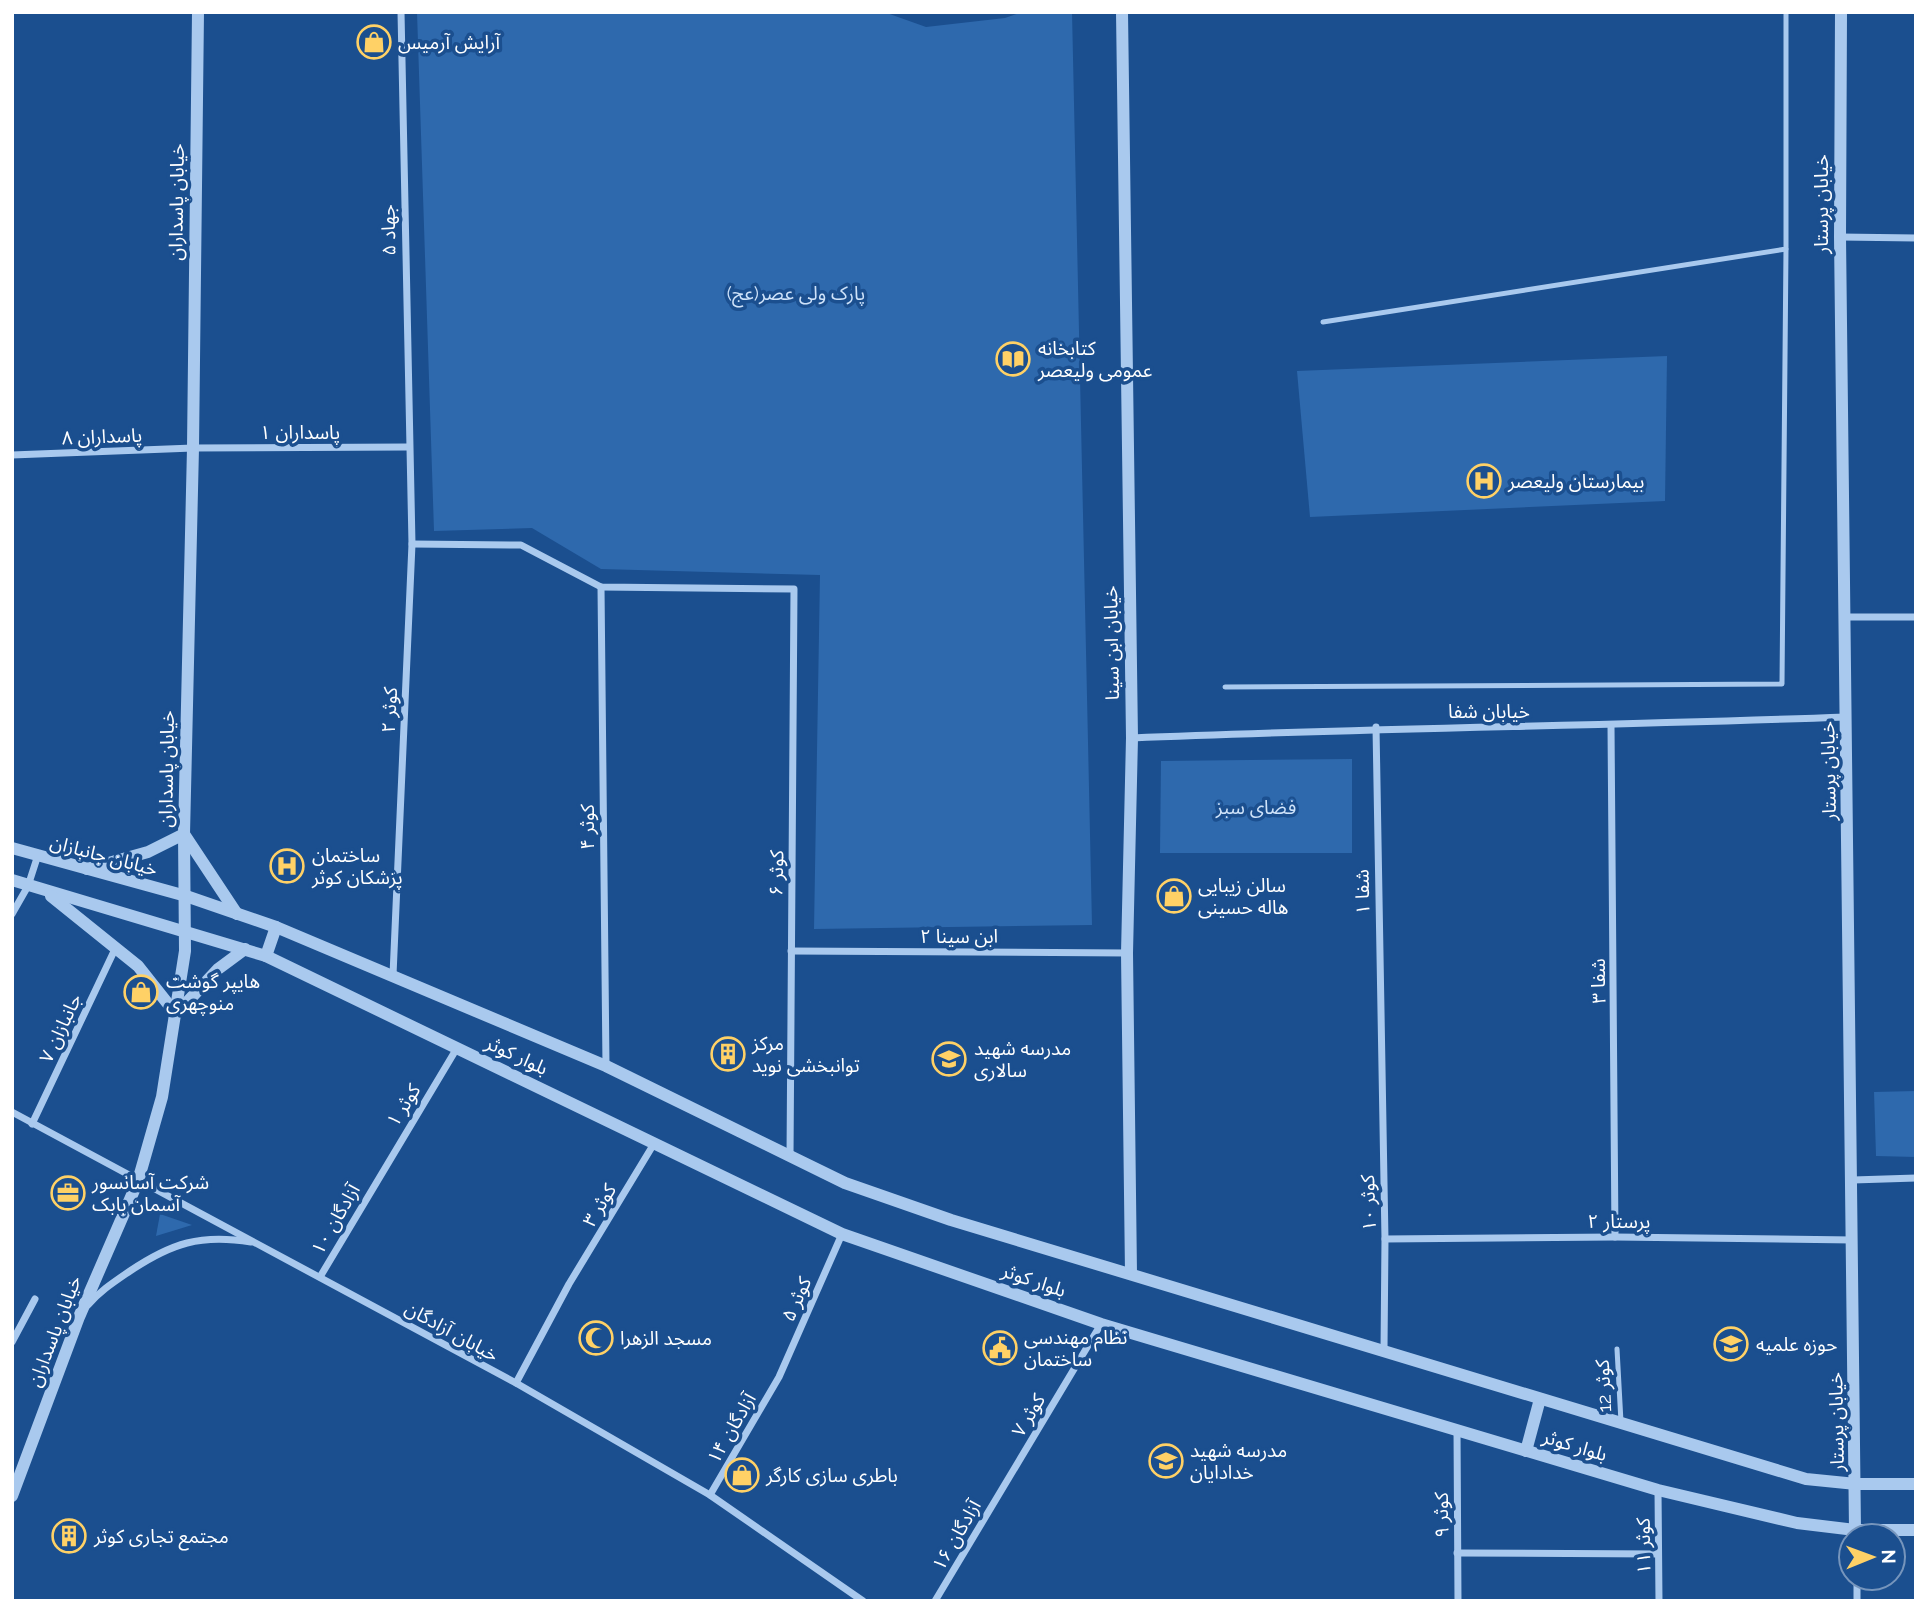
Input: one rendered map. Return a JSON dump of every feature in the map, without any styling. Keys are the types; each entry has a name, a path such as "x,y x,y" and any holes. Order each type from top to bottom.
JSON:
{"street":[{"name":"خیابان پاسداران","path":"12,1496 79,1317 138,1181 162,1097 176,1014 186,897 184,834 193,448 198,12"},
{"name":"جهاد ۵","path":"401,12 407,447"},
{"name":"خیابان ابن سینا","path":"1122,12 1132,738 1127,953 1131,1273"},
{"name":"خیابان پرستار","path":"1841,12 1840,237 1847,617 1855,1522"},
{"path":"1840,237 1916,238"},
{"name":"پاسداران ۱","path":"193,448 407,447"},
{"name":"کوثر ۲","path":"393,975 412,544 407,447"},
{"name":"پاسداران ۸","path":"12,455 193,448"},
{"path":"412,544 521,545 601,587"},
{"name":"کوثر ۶","path":"601,587 794,589 790,1157"},
{"name":"کوثر ۴","path":"601,587 606,1066"},
{"path":"1847,617 1916,617"},
{"name":"خیابان شفا","path":"1132,738 1376,727 1611,726 1846,717"},
{"name":"شفا ۳","path":"1611,726 1615,1237"},
{"name":"شفا ۱","path":"1376,727 1380,1056"},
{"path":"85,869 148,852 184,834 237,914"},
{"name":"خیابان جانبازان","path":"12,848 37,858 186,897"},
{"path":"12,914 28,886 37,858"},
{"path":"12,880 185,930"},
{"path":"45,891 138,966 176,1014 218,969 245,948"},
{"name":"بلوار کوثر","path":"186,897 276,927 393,975 606,1066 845,1183 951,1220 1806,1479 1856,1484 1916,1484"},
{"path":"266,956 276,927"},
{"name":"بلوار کوثر","path":"185,930 266,956 842,1234 1101,1324 1457,1428 1526,1451 1658,1490 1837,1530"},
{"name":"جانبازان ۷","path":"32,1124 116,946"},
{"name":"ابن سینا ۲","path":"791,950 1127,953"},
{"name":"کوثر ۱","path":"377,1177 457,1048"},
{"name":"کوثر ۱۰","path":"1380,1056 1385,1239 1384,1350"},
{"name":"خیابان آزادگان","path":"12,1112 516,1383 710,1495 863,1601"},
{"name":"کوثر ۳","path":"516,1383 569,1284 655,1142"},
{"name":"آزادگان ۱۰","path":"320,1277 377,1177"},
{"path":"1853,1180 1916,1178"},
{"name":"کوثر ۵","path":"779,1377 842,1234"},
{"name":"پرستار ۲","path":"1385,1239 1615,1237 1853,1240"},
{"path":"79,1317 99,1292 167,1248 222,1238 260,1244"},
{"path":"12,1342 35,1299"},
{"name":"کوثر ۷","path":"1003,1486 1101,1324"},
{"name":"آزادگان ۱۴","path":"710,1495 779,1377"},
{"path":"1526,1451 1540,1399"},
{"name":"کوثر ۹","path":"1457,1428 1458,1601"},
{"name":"آزادگان ۱۶","path":"935,1601 1003,1486"},
{"name":"کوثر ۱۱","path":"1658,1490 1659,1601"},
{"path":"1457,1553 1658,1554"}],"lane":[{"path":"1224,687 1782,684 1786,12"},
{"path":"1323,322 1786,249"},
{"name":"کوثر 12","path":"1617,1349 1621,1422"}],"green space":[{"name":"پارک ولی عصر(عج)","path":"417,12 884,12 926,27 1005,18 1022,12 1072,12 1092,925 814,929 820,575 601,569 532,528 434,531"},
{"path":"1667,356 1665,501 1310,517 1297,371"},
{"name":"فضای سبز","path":"1352,759 1352,853 1160,853 1161,761"},
{"path":"1916,1091 1916,1157 1876,1156 1874,1092"},
{"path":"160,1214 192,1225 156,1236"}],"place":[{"name":"آرایش آرمیس","path":"374,42"},
{"name":"کتابخانه عمومی ولیعصر","path":"1013,359"},
{"name":"بیمارستان ولیعصر","path":"1484,481"},
{"name":"ساختمان پزشکان کوثر","path":"287,866"},
{"name":"سالن زیبایی هاله حسینی","path":"1174,896"},
{"name":"هایپر گوشت منوچهری","path":"141,992"},
{"name":"مرکز توانبخشی نوید","path":"728,1054"},
{"name":"مدرسه شهید سالاری","path":"949,1059"},
{"name":"شرکت آسانسور آسمان بابک","path":"68,1193"},
{"name":"مسجد الزهرا","path":"596,1338"},
{"name":"حوزه علمیه","path":"1731,1344"},
{"name":"نظام مهندسی ساختمان","path":"1000,1348"},
{"name":"مدرسه شهید خدادایان","path":"1166,1461"},
{"name":"باطری سازی کارگر","path":"742,1475"},
{"name":"مجتمع تجاری کوثر","path":"69,1536"}]}
